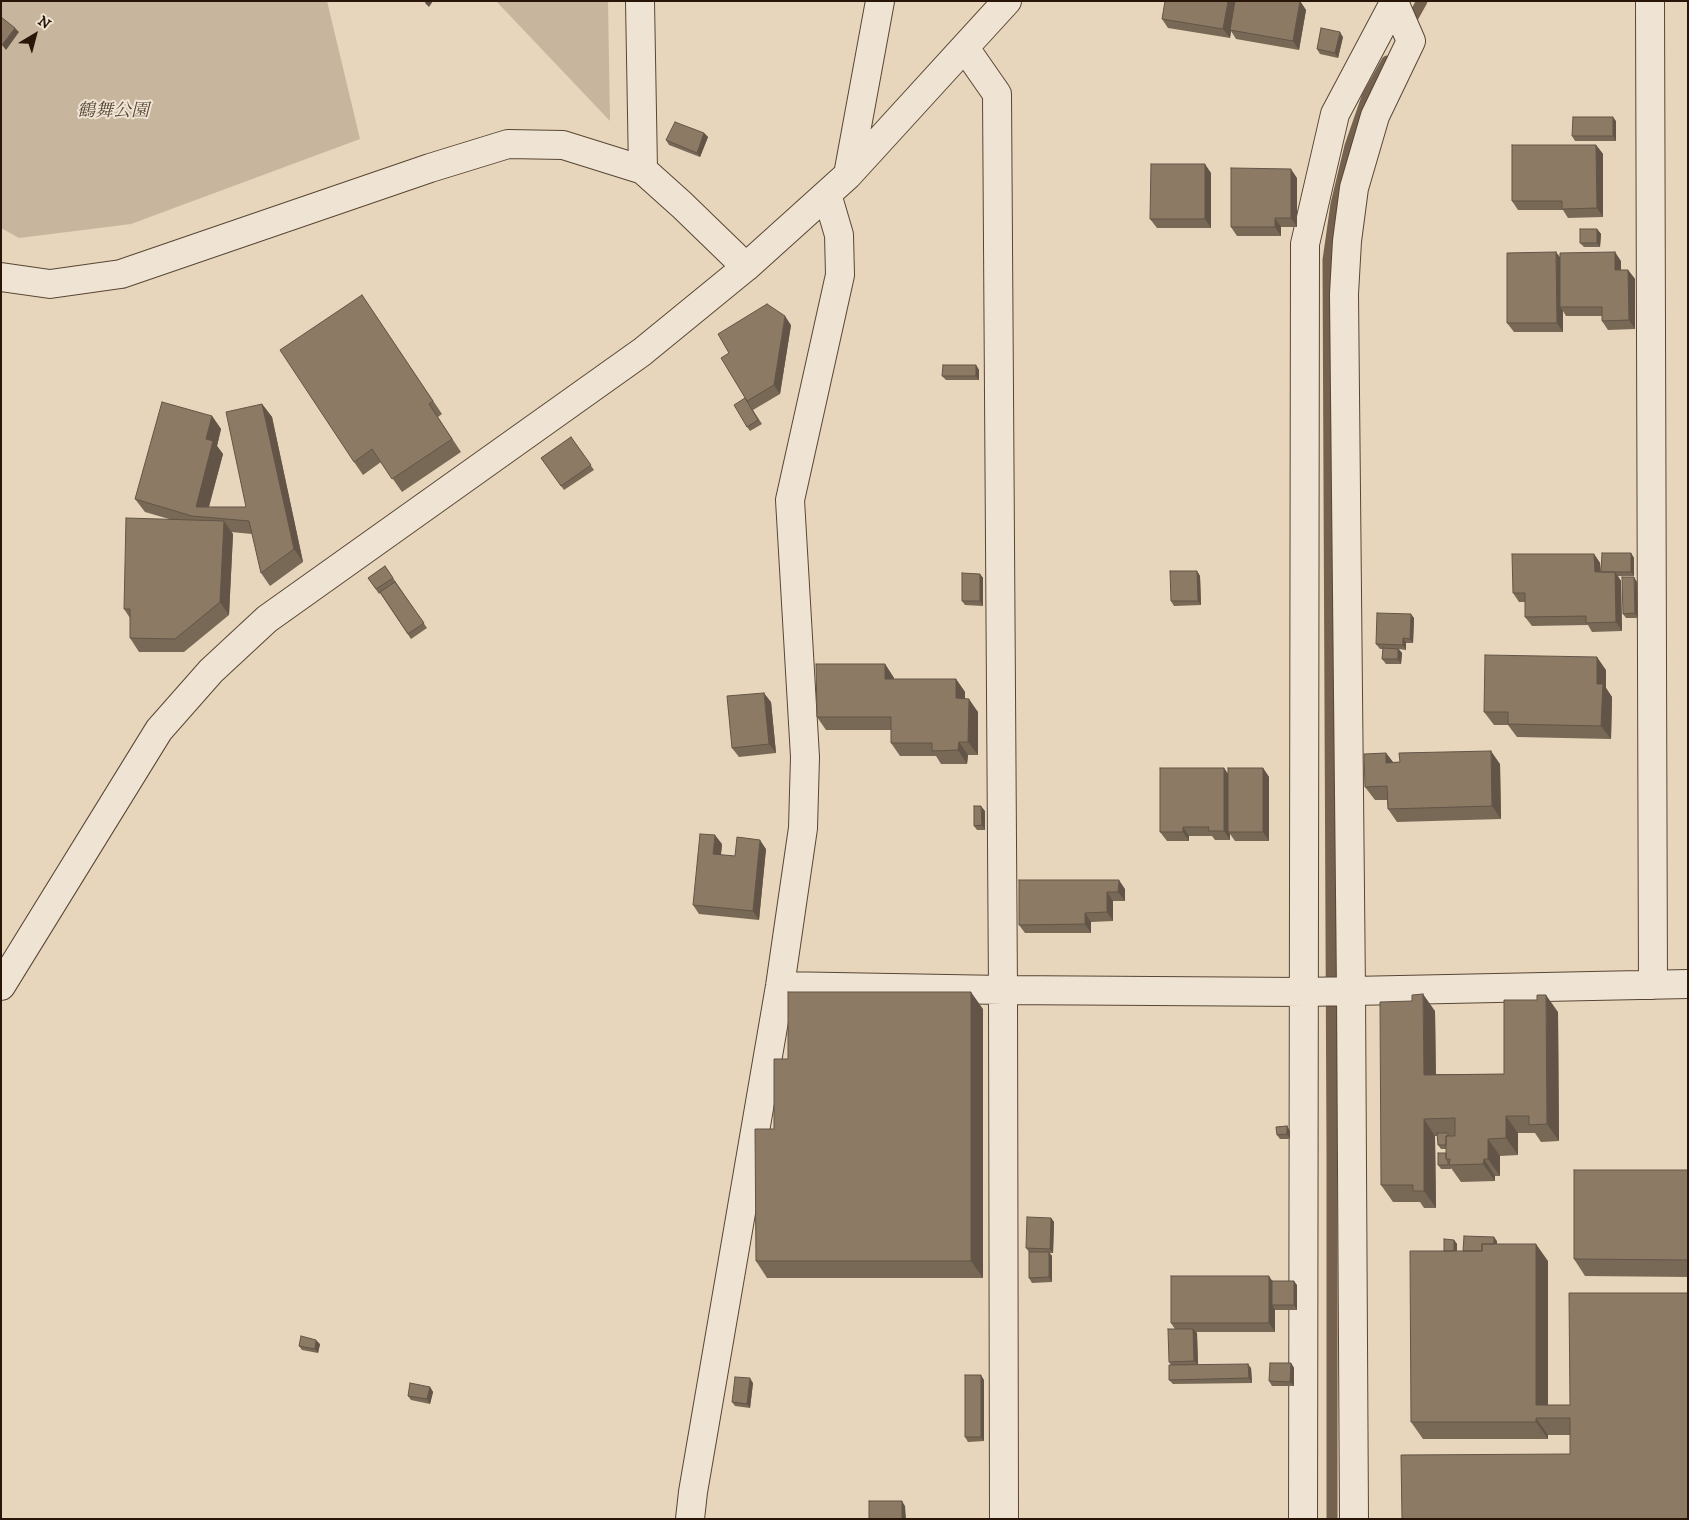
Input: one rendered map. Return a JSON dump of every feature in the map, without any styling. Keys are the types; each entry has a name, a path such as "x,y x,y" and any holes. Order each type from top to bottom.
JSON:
{"street":[{"path":"640,1 643,170"},
{"path":"848,175 880,1"},
{"path":"1,986 158,730 211,671 267,619 642,352 746,267 848,175 1007,1"},
{"path":"1650,1 1653,985"},
{"path":"1354,1519 1352,991 1344,294 1347,241 1354,188 1374,116 1411,41 1394,2"},
{"path":"1303,1519 1305,244 1335,114 1394,2"},
{"path":"965,48 997,94 1003,990 1004,1519"},
{"path":"1,277 50,284 121,274 430,168 508,144 563,145 643,170 682,204 746,267"},
{"path":"690,1519 696,1472 780,986 803,828 805,757 790,500 840,274 839,235 827,194"},
{"path":"780,986 1304,992 1688,984"}],"green space":[{"name":"鶴舞公園","path":"1,1 327,1 360,139 131,224 19,238 1,228"},
{"path":"496,1 608,1 610,121"}],"building":[{"path":"1165,1 1228,1 1223,29 1162,19"},
{"path":"1235,1 1300,1 1293,41 1230,30"},
{"path":"1,17 15,28 2,45 1,44"},
{"path":"1321,28 1340,32 1335,53 1317,49"},
{"path":"1573,117 1613,117 1613,136 1572,136"},
{"path":"675,122 704,133 697,153 666,140"},
{"path":"1512,145 1596,145 1597,208 1562,209 1562,201 1512,201"},
{"path":"1151,164 1205,164 1205,219 1150,219"},
{"path":"1231,168 1291,169 1291,218 1275,218 1275,227 1231,227"},
{"path":"1580,229 1597,229 1597,243 1580,243"},
{"path":"1556,252 1557,323 1507,323 1507,253"},
{"path":"1615,252 1615,270 1628,270 1629,320 1602,321 1602,307 1560,307 1560,253"},
{"path":"362,295 433,401 429,404 452,439 392,479 372,449 354,462 280,350"},
{"path":"767,304 785,316 774,385 747,401 721,358 729,353 718,334"},
{"path":"943,365 976,365 976,376 942,376"},
{"path":"745,398 758,420 747,427 734,405"},
{"path":"162,402 212,416 206,439 213,441 196,507 246,507 226,412 262,404 294,549 261,573 249,521 192,516 135,499"},
{"path":"571,437 591,465 561,486 541,458"},
{"path":"126,518 224,521 220,602 175,639 130,638 130,609 124,609"},
{"path":"1602,553 1631,553 1631,572 1601,572"},
{"path":"1512,554 1594,554 1595,572 1615,572 1616,622 1586,623 1586,616 1525,617 1525,593 1513,593"},
{"path":"385,566 393,578 376,589 368,578"},
{"path":"1170,571 1197,571 1198,601 1171,601"},
{"path":"962,573 980,574 980,601 962,601"},
{"path":"1622,577 1634,577 1635,613 1623,614"},
{"path":"395,582 424,623 408,634 380,592"},
{"path":"1377,613 1411,614 1410,639 1403,638 1403,645 1376,644"},
{"path":"1383,648 1398,649 1398,659 1382,659"},
{"path":"1485,655 1597,657 1597,684 1603,684 1601,726 1508,724 1508,712 1484,712"},
{"path":"816,664 885,664 885,679 956,679 956,698 969,699 968,742 959,742 958,750 932,751 932,743 891,743 891,717 817,717"},
{"path":"764,693 769,744 732,748 727,696"},
{"path":"1491,751 1492,806 1388,809 1387,786 1365,787 1364,754 1386,753 1386,763 1400,762 1399,753"},
{"path":"1160,768 1224,768 1224,831 1208,831 1209,827 1183,827 1183,832 1160,832"},
{"path":"1228,768 1263,768 1263,832 1228,832"},
{"path":"974,806 981,806 982,825 974,826"},
{"path":"700,834 715,835 713,854 735,856 737,837 760,840 753,911 693,905"},
{"path":"1019,880 1119,880 1118,892 1107,892 1107,912 1085,913 1085,924 1019,925"},
{"path":"788,992 971,992 971,1261 756,1261 755,1129 774,1129 774,1059 788,1059"},
{"path":"1423,994 1424,1075 1504,1074 1504,1000 1537,1000 1537,995 1546,995 1547,1124 1529,1125 1529,1116 1506,1116 1506,1138 1488,1139 1488,1159 1484,1159 1483,1164 1449,1165 1450,1159 1446,1159 1446,1136 1455,1136 1455,1118 1424,1119 1424,1191 1413,1191 1413,1185 1381,1185 1380,1002 1412,1001 1412,995"},
{"path":"1287,1126 1287,1134 1277,1135 1276,1127"},
{"path":"1437,1133 1448,1133 1446,1145 1438,1145"},
{"path":"1438,1153 1446,1153 1448,1165 1438,1165"},
{"path":"1574,1170 1688,1170 1688,1260 1574,1259"},
{"path":"1027,1217 1051,1218 1050,1249 1026,1248"},
{"path":"1464,1236 1494,1237 1494,1244 1482,1244 1482,1251 1463,1251"},
{"path":"1444,1239 1454,1240 1454,1251 1444,1251"},
{"path":"1482,1244 1536,1244 1536,1405 1570,1405 1569,1293 1688,1293 1688,1519 1402,1519 1401,1455 1570,1454 1570,1418 1536,1418 1536,1422 1411,1422 1410,1251 1482,1251"},
{"path":"1029,1252 1049,1252 1049,1277 1029,1278"},
{"path":"1171,1276 1269,1276 1269,1323 1171,1323"},
{"path":"1272,1281 1294,1281 1294,1305 1272,1305"},
{"path":"1168,1329 1193,1329 1194,1361 1169,1362"},
{"path":"301,1336 316,1340 315,1349 299,1346"},
{"path":"1270,1363 1291,1363 1290,1382 1269,1381"},
{"path":"1248,1364 1249,1378 1169,1380 1169,1365"},
{"path":"965,1375 981,1375 981,1437 965,1437"},
{"path":"735,1377 750,1378 747,1404 732,1402"},
{"path":"410,1383 430,1387 427,1399 408,1396"},
{"path":"869,1501 902,1501 902,1519 869,1519"}],"waterway":[{"path":"1407,28 1422,1"},
{"path":"1332,1519 1328,260 1336,204 1350,146 1367,97 1387,61"}]}
